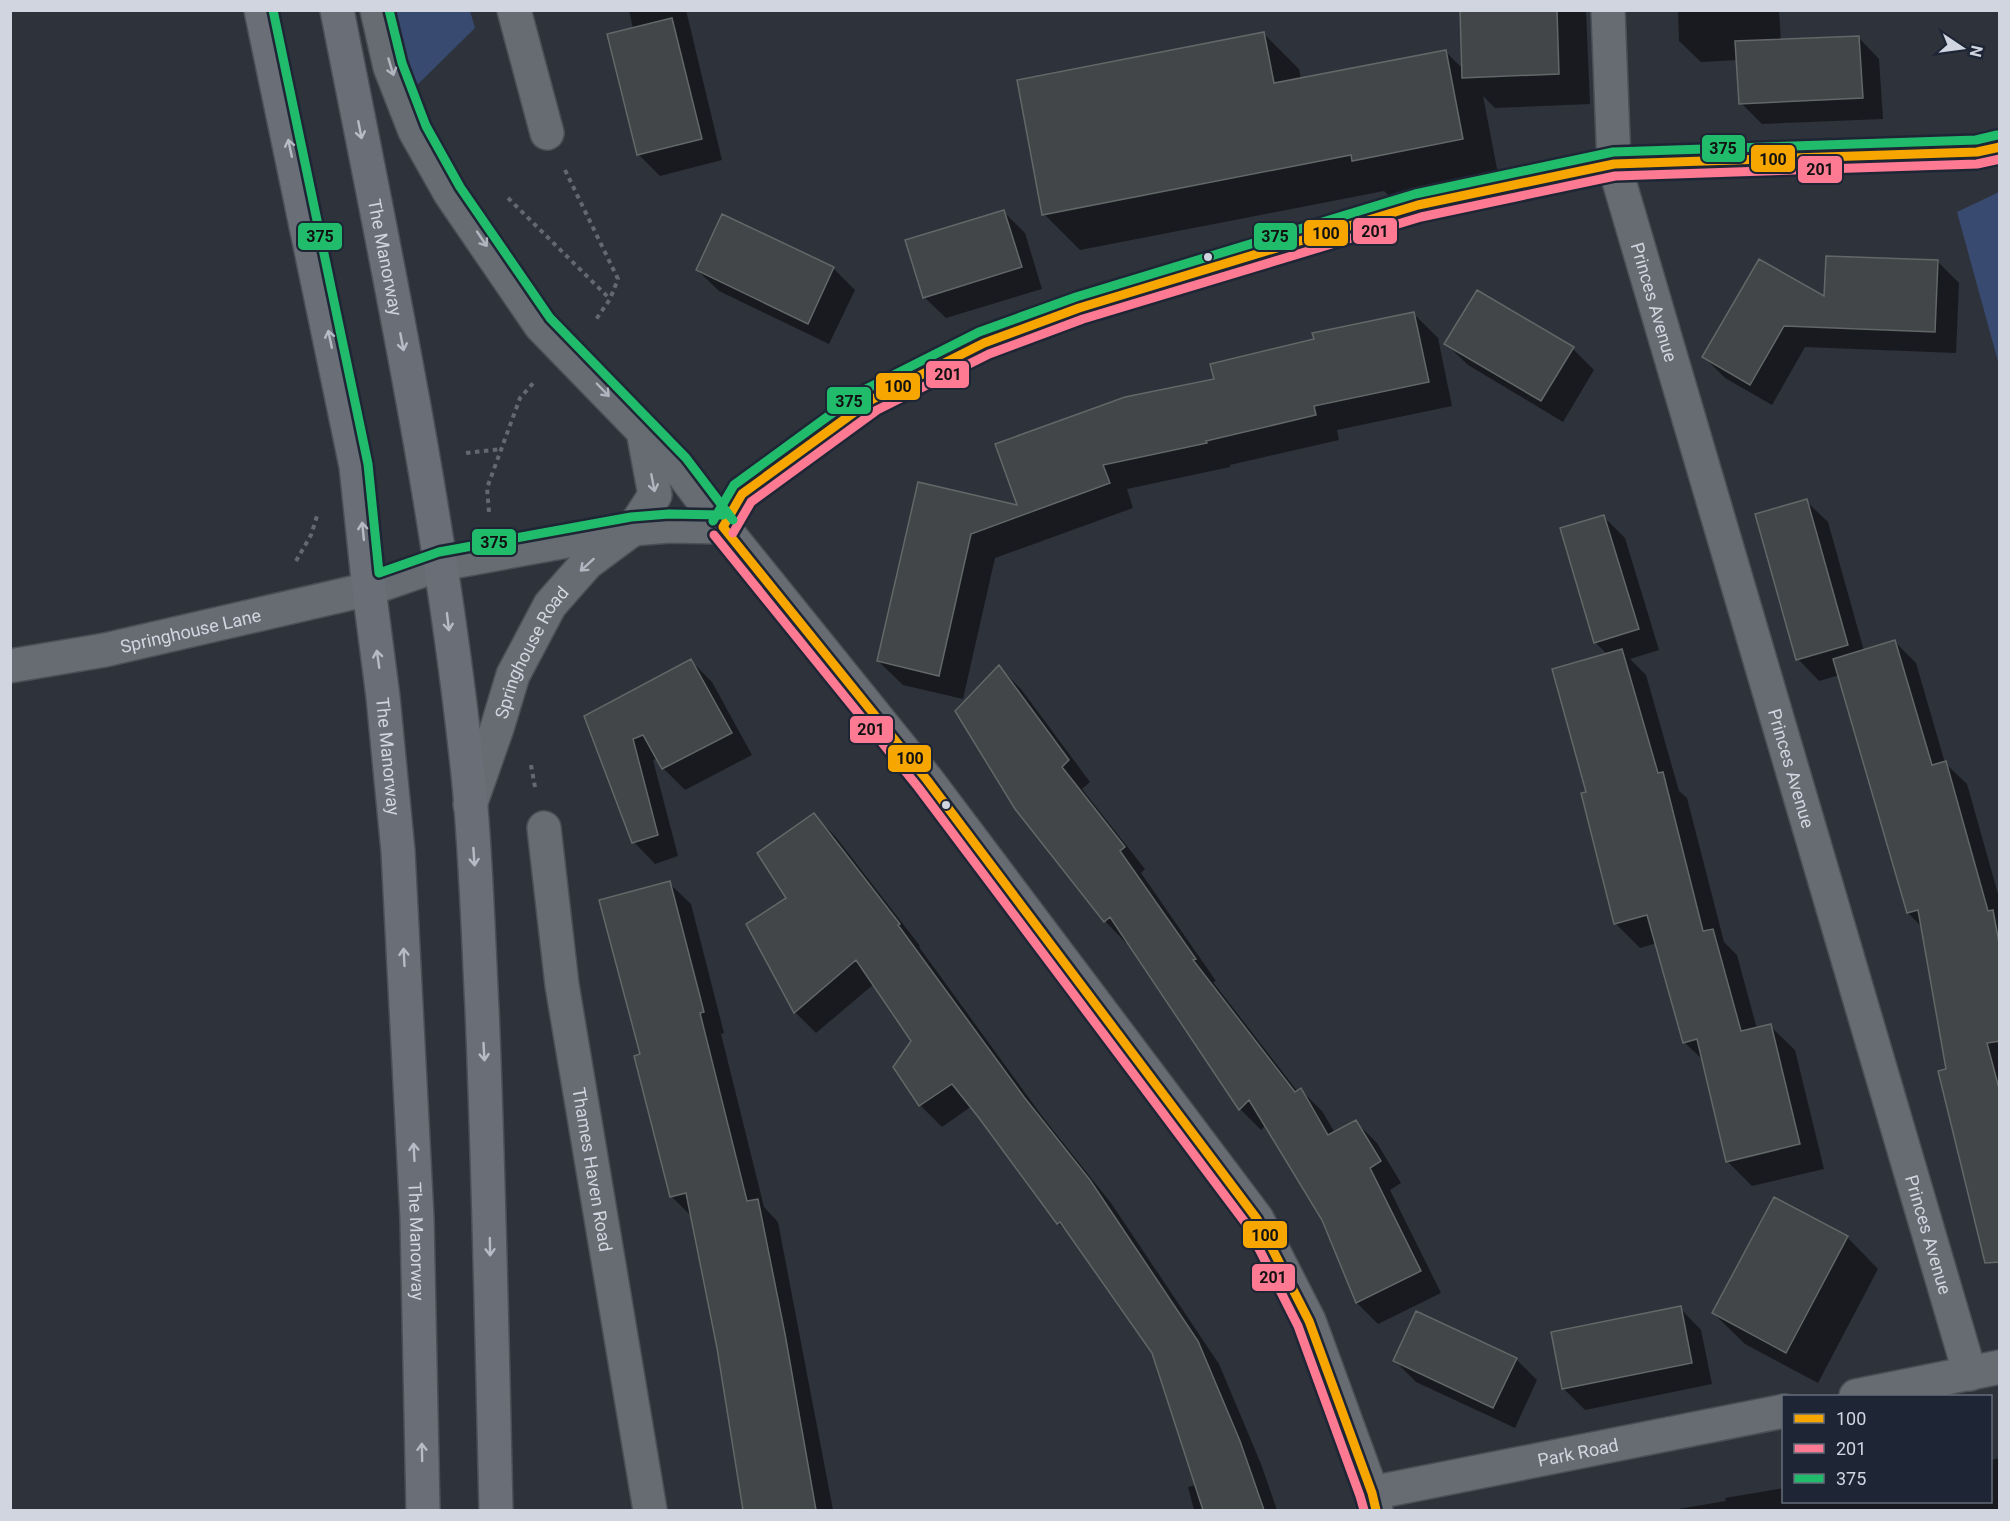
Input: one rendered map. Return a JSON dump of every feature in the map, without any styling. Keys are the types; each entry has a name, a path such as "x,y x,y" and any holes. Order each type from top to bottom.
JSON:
{"main road":[{"name":"The Manorway","path":"261,10 356,466 383,697 399,863 417,1218 423,1510"},
{"name":"The Manorway","path":"337,10 416,416 441,564 470,805 478,918 488,1154 496,1510"}],"street":[{"path":"377,10 390,67 415,131 450,193 541,326 677,466 723,527 927,780 1257,1219 1309,1321 1374,1502"},
{"path":"514,10 547,133"},
{"name":"Princes Avenue","path":"1608,10 1614,164 1985,1370"},
{"path":"723,527 742,495 871,400 984,343 1079,308 1418,205 1614,164 1977,152 2000,147"},
{"path":"633,529 656,495 643,431"},
{"path":"441,564 633,529 669,526 723,527"},
{"name":"Springhouse Road","path":"470,805 513,675 550,605 587,563 633,529"},
{"name":"Springhouse Lane","path":"10,666 105,650 369,589 441,564"},
{"name":"Thames Haven Road","path":"544,828 562,985 650,1510"},
{"path":"1861,1395 1985,1370"},
{"name":"Park Road","path":"1374,1502 1782,1411"}],"path":[{"path":"547,133 618,279 610,299 591,326"},
{"path":"504,194 610,299"},
{"path":"490,519 487,488 520,398 540,376"},
{"path":"461,453 501,449"},
{"path":"295,562 311,535 317,514"},
{"path":"529,755 541,824 544,828"}],"shaded area":[{"path":"396,11 470,11 475,28 411,91"},
{"path":"1999,192 1999,365 1957,212"}],"building":[{"path":"1460,10 1557,10 1559,74 1462,78"},
{"path":"672,18 702,139 637,155 607,34"},
{"path":"1264,32 1274,83 1446,50 1463,139 1352,161 1351,155 1042,215 1017,80"},
{"path":"1859,36 1863,98 1739,104 1735,41"},
{"path":"1004,210 1022,267 923,298 905,240"},
{"path":"722,214 834,267 808,324 696,270"},
{"path":"1826,256 1938,260 1935,332 1784,326 1750,385 1702,357 1759,259 1824,296"},
{"path":"1477,290 1574,347 1541,401 1444,344"},
{"path":"1414,312 1429,382 1314,406 1316,415 1206,441 1207,443 1103,465 1110,483 971,534 939,676 877,661 918,482 1017,505 995,444 1125,397 1214,379 1210,364 1314,339 1312,333"},
{"path":"1807,499 1848,645 1796,660 1755,514"},
{"path":"1604,515 1639,629 1594,643 1560,528"},
{"path":"1895,640 1932,765 1946,761 1988,911 1993,910 2000,948 2000,1041 1987,1043 2000,1092 2000,1262 1985,1263 1938,1071 1946,1069 1918,910 1907,913 1833,659"},
{"path":"1622,649 1658,773 1663,772 1703,931 1713,929 1741,1031 1771,1024 1800,1144 1726,1162 1697,1039 1683,1043 1647,915 1614,924 1581,793 1586,792 1552,669"},
{"path":"691,659 732,733 662,769 643,735 633,739 658,835 632,843 584,716"},
{"path":"999,665 1069,760 1062,767 1125,847 1120,851 1196,959 1193,960 1295,1092 1301,1088 1328,1135 1356,1120 1381,1161 1370,1168 1421,1271 1356,1303 1322,1220 1249,1100 1239,1110 1110,917 1104,922 1015,809 955,711"},
{"path":"814,813 900,924 898,925 1024,1097 1090,1180 1198,1341 1240,1441 1264,1510 1203,1510 1152,1353 1060,1222 1057,1224 952,1084 919,1106 893,1067 911,1041 856,960 794,1013 746,924 786,898 757,853"},
{"path":"670,881 704,1012 700,1013 747,1201 758,1199 816,1510 743,1510 717,1348 686,1193 670,1197 634,1056 640,1054 599,900"},
{"path":"1774,1197 1848,1236 1786,1353 1712,1313"},
{"path":"1681,1306 1692,1363 1562,1389 1551,1332"},
{"path":"1416,1311 1517,1358 1493,1408 1393,1361"}],"transit line":[{"name":"375","path":"273,10 368,464 379,573 439,552 631,517 669,514 723,515"},
{"name":"375","path":"389,10 402,63 426,126 460,187 550,318 686,458 733,520"},
{"name":"375","path":"713,521 734,485 864,390 979,332 1076,297 1415,194 1613,152 1976,140 1997,135"},
{"name":"100","path":"723,527 742,494 871,400 984,343 1079,308 1418,205 1614,164 1977,152 2000,147"},
{"name":"201","path":"733,533 751,502 877,410 989,354 1083,319 1421,217 1615,176 1977,164 2000,159"},
{"name":"100","path":"723,527 927,780 1257,1219 1309,1321 1372,1493 1376,1510"},
{"name":"201","path":"714,535 918,787 1247,1225 1298,1326 1364,1510"}]}
